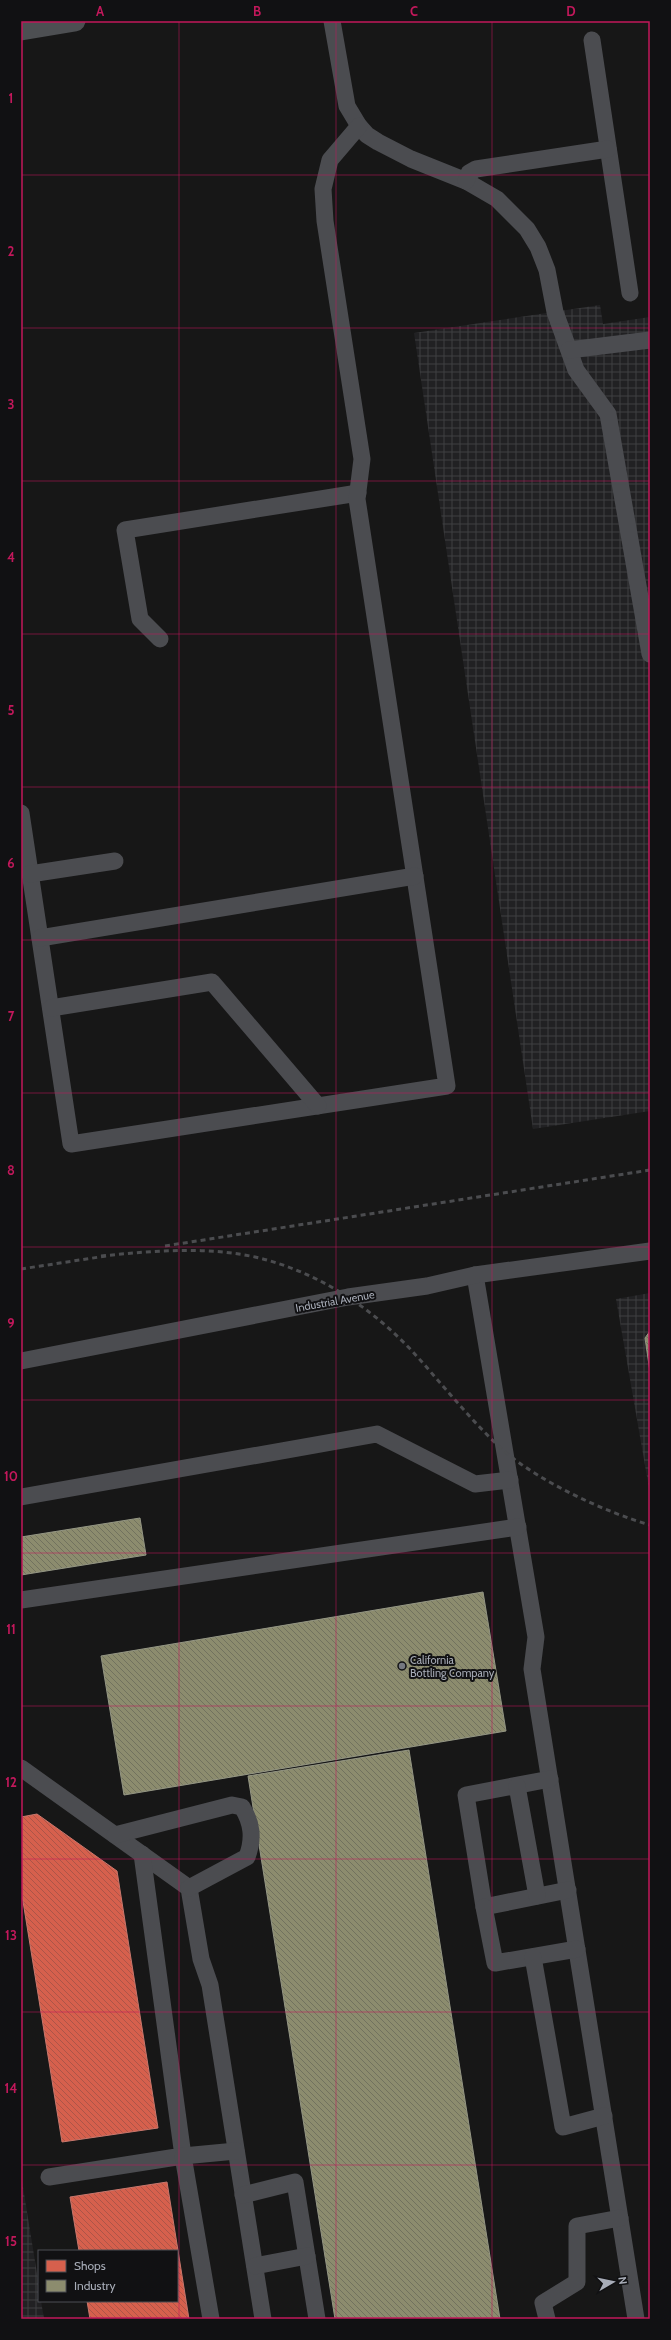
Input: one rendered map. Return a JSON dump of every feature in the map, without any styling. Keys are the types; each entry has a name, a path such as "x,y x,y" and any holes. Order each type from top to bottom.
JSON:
{"main road":[{"path":"21,30 75,21"}],"street":[{"path":"332,21 343,93 352,116 367,135 387,148 466,181 496,199 527,229 538,248 547,270 555,312 576,370 608,414 650,654"},
{"path":"592,40 630,293"},
{"path":"21,813 71,1144 447,1086 358,493 362,459 325,221 323,189 330,160 359,126"},
{"path":"466,181 469,173 476,169 608,149"},
{"path":"569,350 650,340"},
{"path":"160,639 140,619 125,530 358,493"},
{"path":"30,874 115,861"},
{"path":"40,938 415,876"},
{"path":"51,1008 212,982 318,1106"},
{"name":"Industrial Avenue","path":"21,1361 348,1297 427,1286 476,1275 650,1251"},
{"path":"476,1275 536,1637 532,1669 636,2319"},
{"path":"21,1497 377,1434 475,1484 510,1480"},
{"path":"21,1600 518,1527"},
{"path":"21,1768 189,1888 201,1959 210,1985 263,2319"},
{"path":"550,1779 466,1796 495,1964 577,1949"},
{"path":"516,1786 537,1896"},
{"path":"115,1835 232,1805 242,1807 249,1818 253,1842 247,1857 189,1888"},
{"path":"142,1854 183,2156 210,2319"},
{"path":"484,1906 568,1890"},
{"path":"533,1957 563,2127 604,2116"},
{"path":"49,2177 183,2156 236,2151"},
{"path":"243,2195 295,2182 317,2319"},
{"path":"547,2319 543,2303 577,2282 577,2226 620,2218"},
{"path":"255,2266 307,2256"}],"shaded area":[{"path":"600,305 603,324 650,317 650,1111 533,1129 414,333"},
{"path":"650,1293 650,1494 616,1299"},
{"path":"21,2175 38,2280 38,2302 41,2302 44,2319 21,2319"}],"building: Shops":[{"path":"37,1814 117,1871 158,2128 62,2142 21,1889 21,1817"},
{"path":"167,2182 178,2250 79,2250 70,2197"},
{"path":"178,2250 189,2319 90,2319 87,2302 178,2302"}],"building: Industry":[{"path":"650,1331 650,1372 645,1338"},
{"path":"140,1518 146,1555 21,1575 21,1537"},
{"path":"483,1592 506,1731 124,1795 101,1656"},
{"path":"409,1750 500,2319 335,2319 248,1776"}],"railway":[{"path":"165,1246 650,1170"},
{"path":"101,1256 178,1250 236,1254 278,1263 320,1281 341,1292 360,1305 396,1335 413,1352 480,1428 519,1463 554,1485 574,1495 613,1512 650,1525"},
{"path":"21,1269 106,1256"}],"place":[{"name":"California Bottling Company","path":"402,1666"}]}
